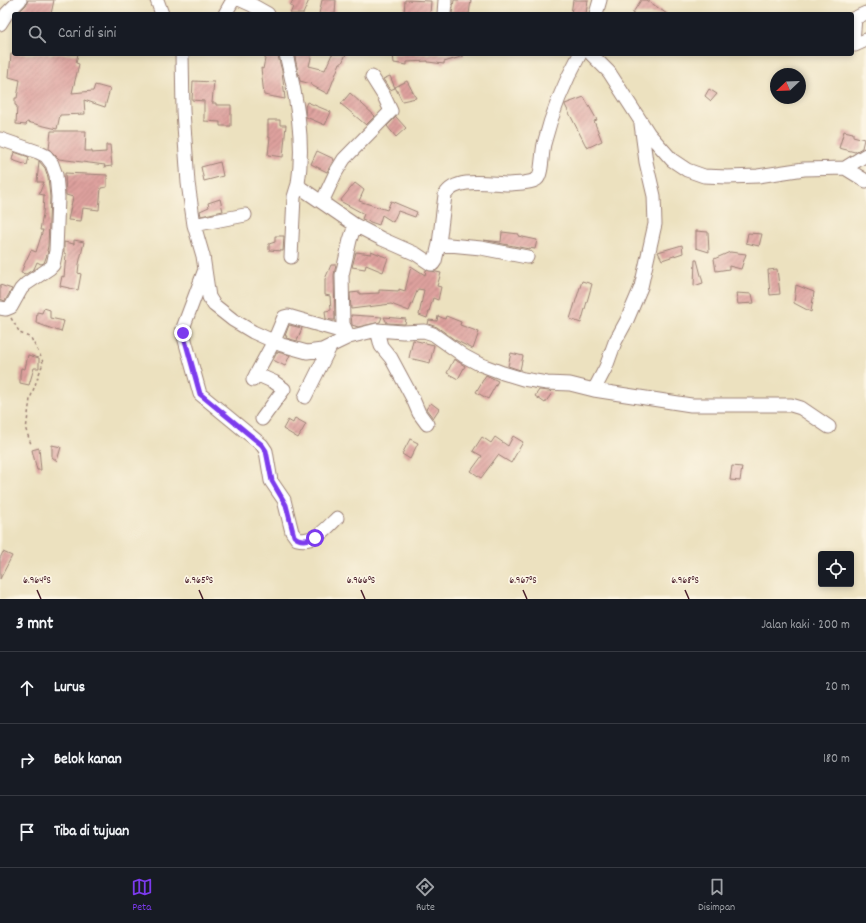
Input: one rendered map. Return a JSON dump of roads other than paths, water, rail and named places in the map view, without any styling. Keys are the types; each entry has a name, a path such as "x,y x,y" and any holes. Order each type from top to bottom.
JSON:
{"street":[{"path":"157,0 161,12"},
{"path":"226,12 233,0"},
{"path":"241,0 264,12"},
{"path":"444,0 444,12"},
{"path":"597,12 600,0"},
{"path":"0,11 17,3"},
{"path":"0,24 17,3"},
{"path":"854,26 855,18 866,13"},
{"path":"854,44 855,45 866,40"},
{"path":"182,56 183,111 188,183 194,226 203,256 209,297 214,306 244,327 274,341 307,352 330,347 348,335 377,330 428,332 479,364 523,379 547,383 570,384 594,390 692,405 791,405 801,408 829,427"},
{"path":"286,56 295,92 300,139 300,172 294,197 291,257"},
{"path":"298,184 304,190 355,225 416,254 433,264 439,244 445,195 448,190 461,184 483,182 509,184 530,182 539,178 541,173 541,161 544,144 555,107 563,86 579,56"},
{"path":"593,56 609,72 641,124 649,134 672,160 687,170 704,176 758,176 804,169 845,168 866,155"},
{"path":"322,202 336,172 344,159 391,111 384,96 372,77"},
{"path":"594,390 641,287 655,224 654,196 646,162 641,124"},
{"path":"0,139 46,156 52,164 56,175 58,197 56,251 53,265 21,289 11,307 3,308"},
{"path":"845,168 866,181"},
{"path":"194,226 245,215"},
{"path":"348,335 343,324 342,274 355,225"},
{"path":"439,244 481,248 527,257"},
{"path":"205,270 183,328 183,333 200,394 262,445 266,451 272,481 286,505 292,532 297,539 303,540 315,538 337,518"},
{"path":"262,419 284,389 278,384 254,377 274,341 282,319 288,316 348,335"},
{"path":"377,330 381,346 391,358 419,413 427,424"},
{"path":"305,397 330,347"}]}
